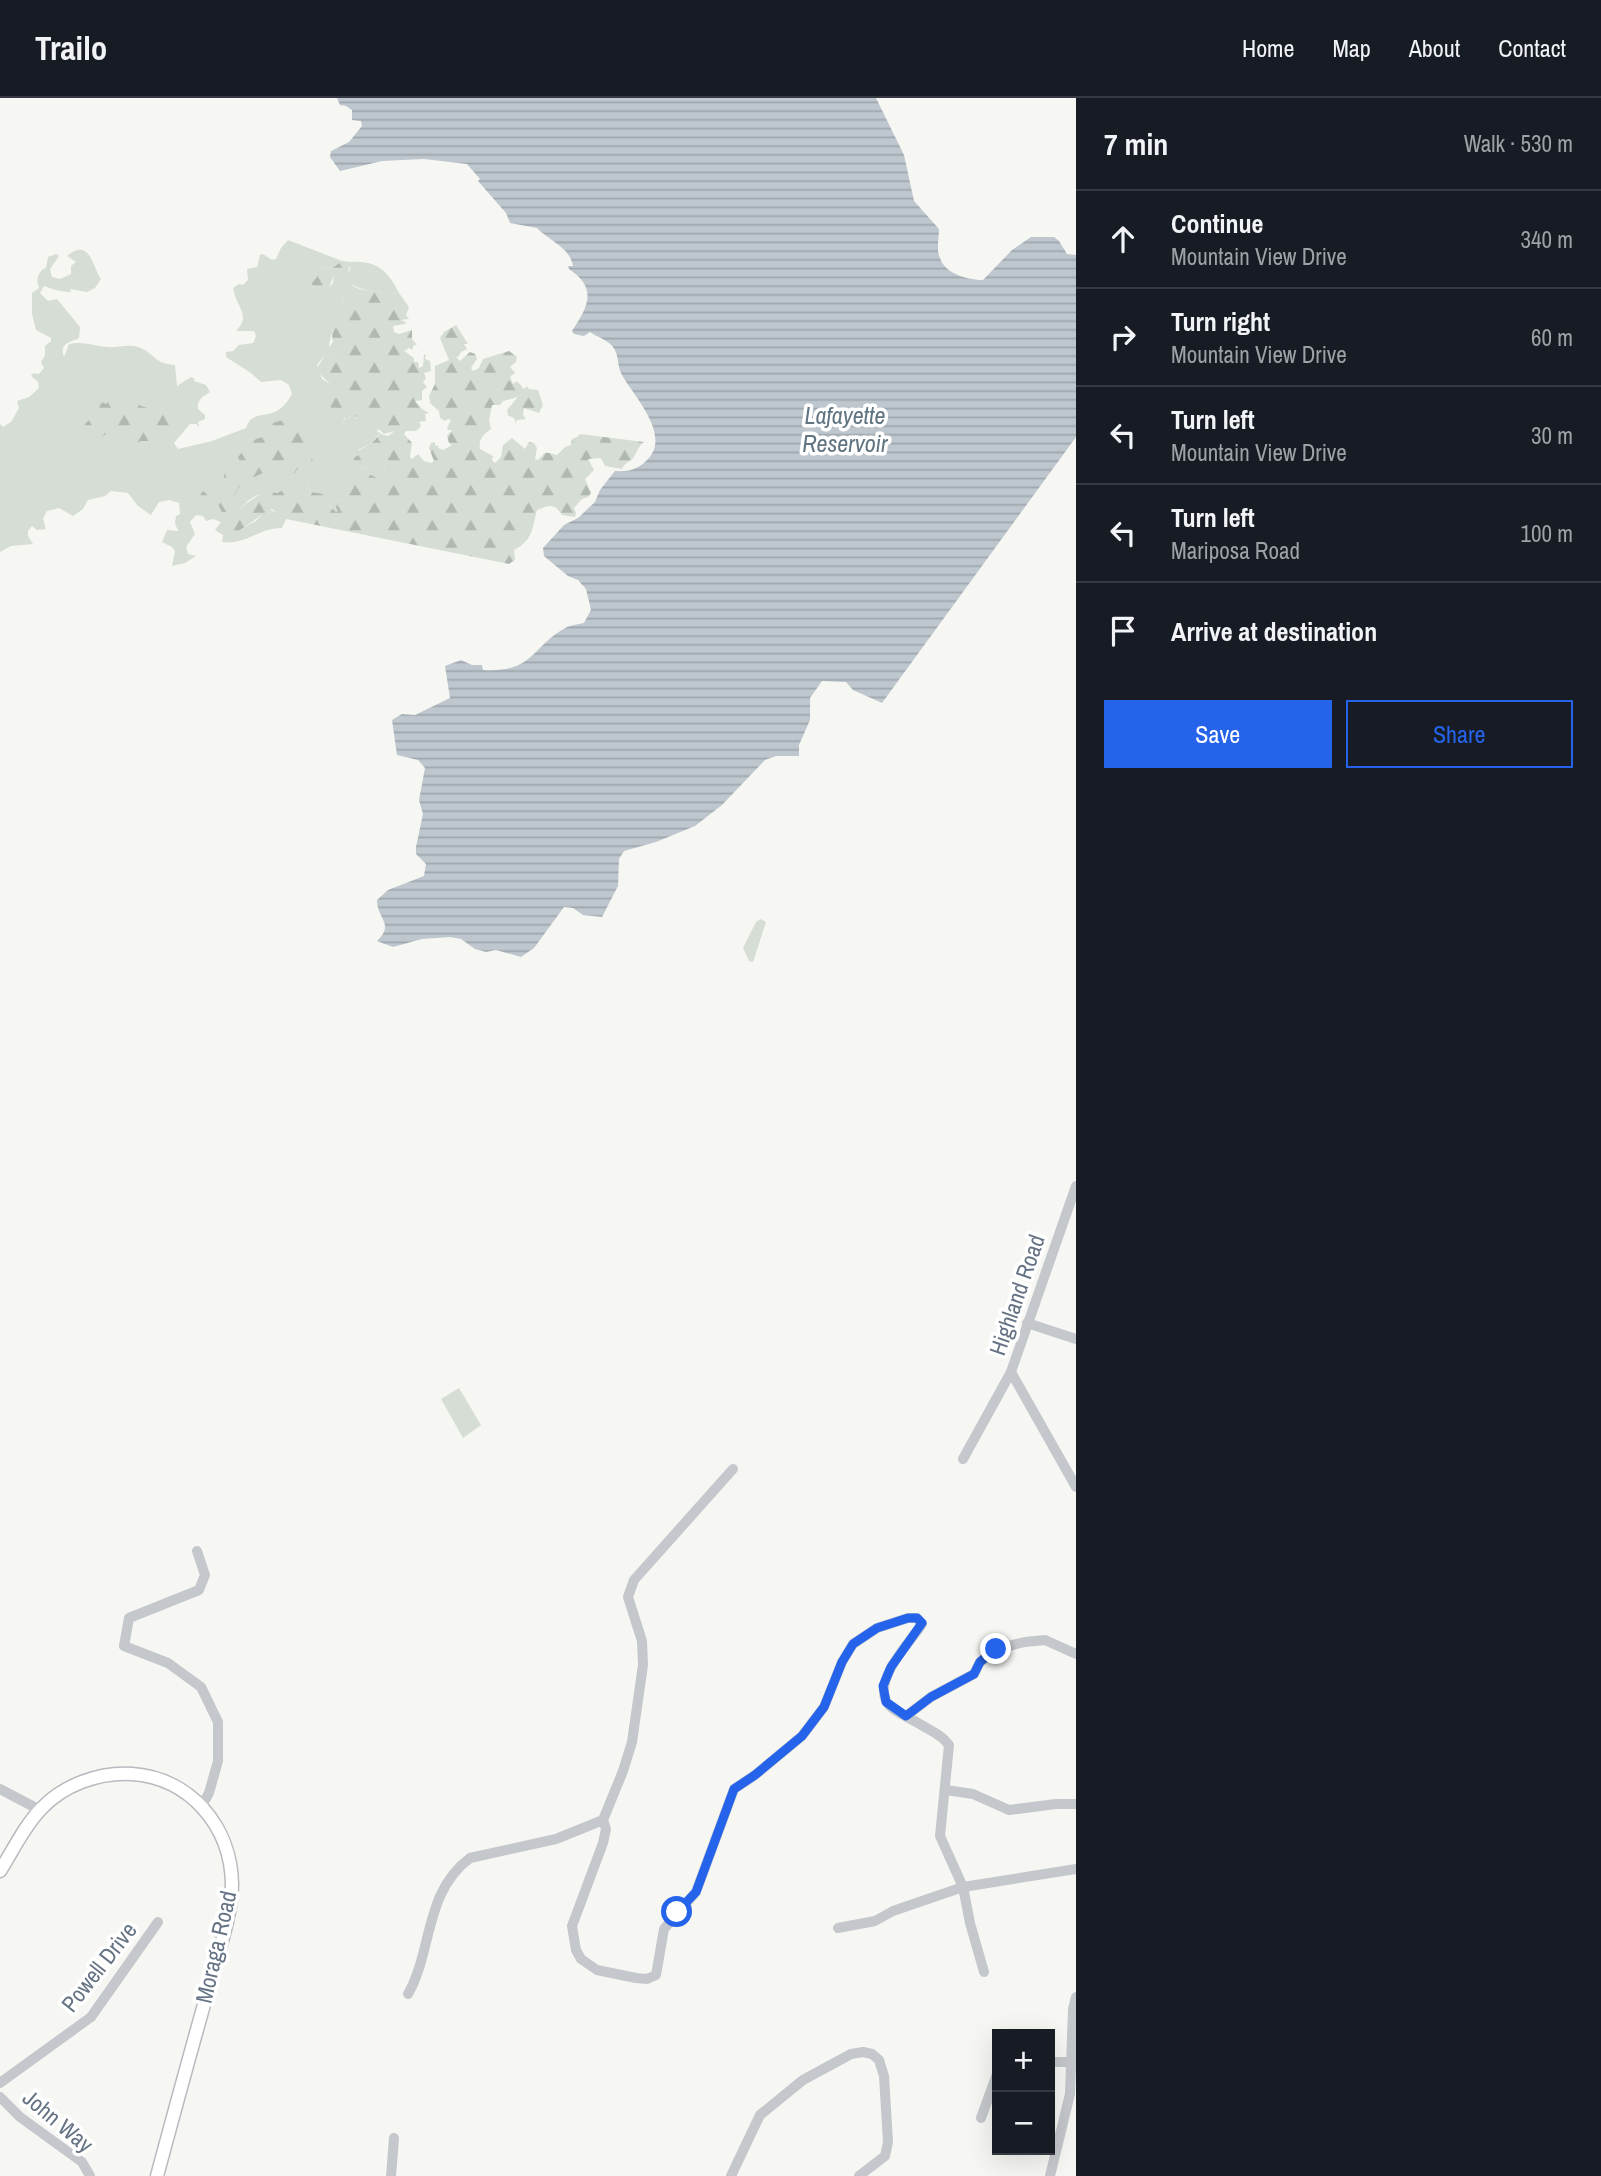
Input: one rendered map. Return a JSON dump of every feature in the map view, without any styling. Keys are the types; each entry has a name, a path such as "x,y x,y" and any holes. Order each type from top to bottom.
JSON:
{"main road":[{"name":"Moraga Road","path":"0,1871 40,1810 65,1790 102,1776 124,1774 154,1777 169,1782 187,1792 221,1835 229,1860 232,1886 224,1932 157,2176"}],"street":[{"name":"Highland Road","path":"1076,1185 1011,1372 1076,1487"},
{"path":"1027,1323 1076,1339"},
{"path":"963,1459 1011,1372"},
{"path":"733,1469 634,1580 628,1597 642,1641 643,1665 632,1742 603,1820 606,1829 603,1843 572,1926 576,1950 581,1959 597,1970 647,1979 656,1975 664,1929 696,1892 734,1789 802,1736 824,1707 842,1662 853,1644 877,1628 908,1618 917,1618 922,1623 891,1667 883,1686 886,1702 943,1737 949,1745 940,1836 963,1887 984,1972"},
{"path":"197,1551 205,1574 199,1590 130,1618 124,1646 168,1663 201,1687 218,1722 218,1761 209,1793 201,1807"},
{"path":"906,1716 931,1697 974,1674 980,1662 996,1649 1045,1640 1076,1654"},
{"path":"0,1789 40,1810"},
{"path":"946,1790 973,1794 1009,1810 1076,1804"},
{"path":"408,1994 415,1982 430,1922 447,1883 459,1866 470,1858 556,1839 603,1820"},
{"path":"838,1928 875,1921 914,1903 963,1887 1076,1869"},
{"name":"Powell Drive","path":"0,2083 91,2017 158,1922"},
{"path":"1050,2176 1069,2104 1076,1997"},
{"path":"732,2176 760,2115 803,2080 850,2054 863,2052 872,2054 879,2060 888,2142 885,2156 859,2176"},
{"path":"1055,2062 1070,2062"},
{"path":"981,2118 992,2088"},
{"name":"John Way","path":"0,2097 20,2117 82,2162 90,2176"},
{"path":"391,2176 394,2138"}],"green space":[{"path":"288,240 342,261 331,269 325,266 316,272 317,277 311,284 313,287 329,287 333,283 334,274 344,277 350,270 350,262 359,262 380,268 399,293 375,292 352,285 345,289 342,300 345,307 337,317 329,346 332,356 325,355 317,365 322,379 330,384 335,421 343,423 346,417 349,419 355,416 357,419 361,416 383,435 379,434 372,443 358,450 359,455 351,468 359,472 361,467 367,468 375,461 381,461 386,467 379,479 367,476 349,497 338,501 339,511 336,512 331,507 328,496 311,492 306,483 283,492 257,495 237,514 232,534 256,521 267,509 282,514 286,519 282,528 267,530 239,541 222,542 223,535 215,530 221,522 213,519 206,521 203,516 196,515 190,522 195,534 186,547 188,554 196,556 185,563 172,566 175,551 162,542 167,530 178,531 175,523 176,516 180,514 179,503 169,500 159,502 151,515 138,506 128,493 111,491 105,496 88,500 83,509 73,516 59,508 47,511 43,519 46,529 37,530 32,526 28,531 33,544 11,546 0,552 0,424 3,427 11,422 19,408 17,401 29,397 39,388 38,382 31,376 33,373 39,374 44,368 41,362 45,355 45,346 51,338 36,330 32,314 32,293 39,288 39,274 46,268 48,257 56,254 59,256 50,269 52,277 60,279 71,274 71,266 76,262 67,256 81,250 89,256 101,279 95,288 87,292 70,289 71,292 44,286 40,293 48,301 57,299 80,327 79,338 64,346 64,357 69,344 74,343 137,347 159,361 175,365 177,386 191,377 194,381 206,385 210,392 198,403 198,409 205,415 205,419 198,422 199,427 190,424 174,443 178,449 212,441 246,428 254,417 275,412 292,394 289,385 281,380 261,382 226,357 226,352 233,351 239,345 253,343 256,336 254,331 236,331 241,325 243,315 233,288 248,280 247,269 257,267 260,255 276,259"},
{"path":"342,261 353,262 347,275 338,279 334,275 329,287 313,287 311,284 317,277 316,272 325,266 331,269"},
{"path":"346,285 399,293 409,307 406,315 409,319 401,320 406,322 405,324 393,326 394,332 399,334 412,330 412,339 417,345 414,345 412,350 409,348 404,351 414,358 414,362 418,362 417,369 423,366 424,354 425,359 430,361 431,371 424,373 426,378 423,382 427,387 422,391 422,400 415,401 429,413 425,414 426,421 419,422 421,426 416,431 406,431 404,434 412,443 412,459 418,454 424,461 431,463 434,461 429,448 431,443 435,442 435,446 438,445 438,448 443,450 452,445 447,436 452,430 447,428 451,420 440,418 439,411 430,403 429,396 435,384 435,366 449,360 440,338 444,332 456,325 468,344 464,344 467,349 456,357 460,361 470,352 475,354 477,359 471,368 473,371 479,368 483,359 509,351 517,357 510,367 515,373 510,377 513,384 517,381 524,389 527,386 529,389 538,390 543,405 539,413 524,408 523,415 526,419 517,420 515,424 515,419 508,415 507,410 518,397 503,401 500,405 492,405 489,421 491,429 482,437 480,449 493,456 495,463 501,457 503,445 512,438 525,449 529,442 534,443 537,448 535,459 538,460 546,453 557,455 580,434 644,442 622,469 605,466 601,458 588,459 594,470 585,479 591,493 574,508 575,517 562,515 551,506 537,510 531,533 525,542 514,550 515,560 509,564 286,519 272,509 232,534 229,521 245,504 262,493 259,490 263,483 266,482 271,491 277,493 301,482 306,483 311,492 329,495 331,507 336,512 338,501 349,497 343,494 341,485 345,480 353,475 365,479 365,472 379,479 386,467 381,461 375,461 367,468 362,467 360,472 353,472 350,468 355,457 359,455 356,452 372,443 380,434 388,436 395,431 384,434 363,422 361,417 359,419 355,416 348,419 345,417 342,425 336,426 330,412 331,406 323,402 330,384 316,370 325,355 333,354 329,347 333,342 332,317 339,306 345,307 342,300"},
{"path":"126,394 141,406 175,416 180,424 175,434 164,432 155,441 140,441 135,446 122,440 118,427 111,424 106,434 100,438 85,431 85,424 89,420 81,404 85,398 106,404 110,399 119,401"},
{"path":"301,418 308,425 310,435 308,454 313,460 310,464 297,469 289,476 278,474 278,465 275,462 267,471 239,487 226,512 222,512 217,503 211,506 209,511 205,511 207,505 198,498 203,491 214,497 217,491 230,485 229,479 224,478 224,467 230,467 234,473 242,471 238,457 253,441 268,434 268,425 284,420 300,424"},
{"path":"761,919 766,922 753,962 749,961 743,948 756,922"},
{"path":"459,1388 481,1425 463,1438 441,1399"}],"water":[{"name":"Lafayette Reservoir","path":"337,98 876,98 904,155 914,201 939,229 939,255 943,264 952,272 983,280 1012,250 1031,237 1054,237 1067,254 1076,255 1076,437 882,703 853,690 846,682 822,681 810,698 810,720 799,745 799,756 776,756 765,760 722,805 695,826 656,842 624,851 619,859 618,886 602,917 583,915 573,908 564,907 534,948 521,957 496,950 486,952 475,949 461,939 450,937 422,939 393,947 377,941 385,926 377,900 388,890 424,876 426,864 416,854 423,814 419,800 425,768 418,760 397,755 392,720 402,714 415,715 450,698 445,666 461,660 472,665 482,665 483,670 513,667 531,657 555,634 567,627 584,623 591,610 586,589 578,580 568,576 544,556 543,548 564,525 578,518 595,502 600,490 615,471 632,470 646,461 653,451 653,428 621,373 613,347 590,332 584,336 572,331 586,307 587,291 578,276 569,269 568,266 573,266 568,254 537,228 510,223 506,213 467,164 424,159 382,161 340,171 330,157 331,151 349,142 362,126 361,121 352,120 352,110 340,105"}],"route":[{"path":"677,1912 696,1892 734,1789 802,1736 824,1707 842,1662 853,1644 877,1628 908,1618 917,1618 922,1623 891,1667 883,1686 886,1702 906,1716 931,1697 974,1674 980,1662 996,1649"}]}
